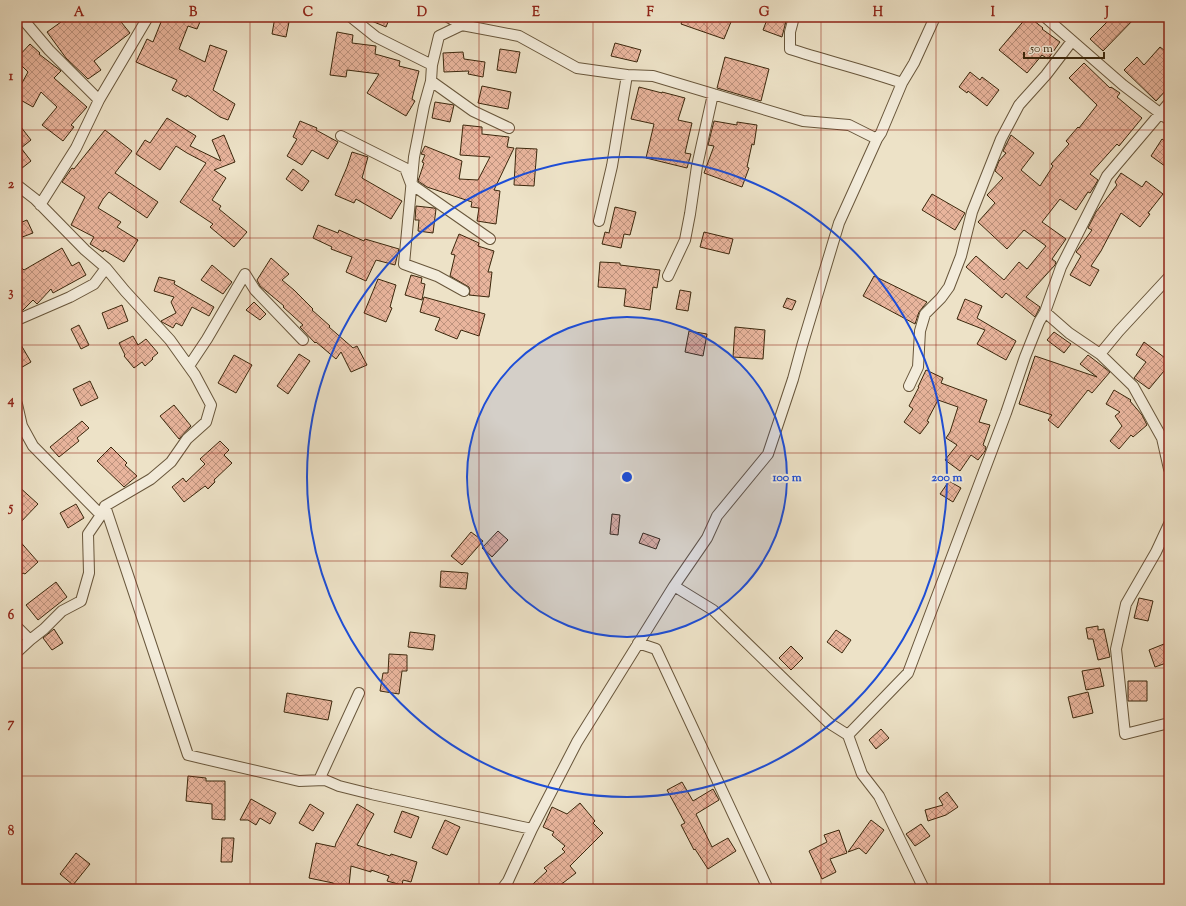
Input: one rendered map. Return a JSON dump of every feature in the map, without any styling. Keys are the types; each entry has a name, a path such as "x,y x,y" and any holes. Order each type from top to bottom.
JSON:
{"street":[{"path":"21,17 49,50 99,100"},
{"path":"40,205 76,148 99,100 148,17"},
{"path":"351,17 376,37 432,65"},
{"path":"448,17 462,25 519,36 577,68 627,75 653,76 803,121 849,125 877,139"},
{"path":"794,17 790,32 790,48 830,62 879,75 902,83"},
{"path":"502,889 508,881 532,829 577,742 674,586 707,538 717,516 768,454 794,379 802,346 839,223 881,133 902,83 914,63 935,17"},
{"path":"1045,17 1123,85 1169,120"},
{"path":"462,25 438,36 432,65 431,81 415,149 404,264 437,276 464,291"},
{"path":"909,386 918,367 920,331 925,314 941,298 949,286 961,256 972,212 1001,139 1019,105 1046,75 1072,41"},
{"path":"599,221 612,166 627,75"},
{"path":"431,81 473,111 509,128"},
{"path":"668,276 685,240 696,166 713,94"},
{"path":"848,735 908,673 1006,413 1025,357 1040,322 1046,312 1061,267 1108,176 1169,103"},
{"path":"341,136 405,168 411,184 490,239"},
{"path":"17,185 35,199 85,250 106,268 170,340 195,375 211,405 206,422 188,440 171,462 151,479 103,510 88,534 89,573 81,600 62,611 17,652"},
{"path":"17,320 65,299 94,284 106,268"},
{"path":"189,366 207,339 245,274 255,290 303,340"},
{"path":"1100,354 1169,277"},
{"path":"1046,312 1069,333 1100,354 1133,386 1162,438 1169,469"},
{"path":"17,404 22,426 33,446 103,510 188,755 299,781 328,780 339,786 371,794 532,829"},
{"path":"1169,524 1156,552 1126,604 1116,649 1125,734 1169,723"},
{"path":"674,586 713,610 829,723 848,735 862,774 879,796 924,889"},
{"path":"17,627 30,640"},
{"path":"638,643 656,649 768,889"},
{"path":"319,780 360,693"}],"building":[{"path":"68,17 117,17 130,33 94,61 101,70 88,79 66,58 47,32"},
{"path":"163,17 202,17 197,29 188,26 179,49 205,62 210,45 227,51 213,90 235,104 228,120 220,117 187,95 186,97 172,90 177,80 136,62 147,39 153,42"},
{"path":"275,17 290,17 286,37 272,34"},
{"path":"362,17 390,17 386,27"},
{"path":"684,17 733,17 724,39 681,24"},
{"path":"768,17 787,17 782,37 763,30"},
{"path":"1027,17 1029,17 1060,42 1048,59 1042,55 1027,73 999,50"},
{"path":"1112,17 1136,17 1103,51 1090,39"},
{"path":"337,32 353,35 352,43 376,46 375,54 400,61 399,66 419,71 412,99 415,101 406,116 367,93 379,74 347,70 346,77 330,75"},
{"path":"615,43 641,50 637,62 611,56"},
{"path":"30,44 40,53 39,54 61,71 54,78 87,107 71,125 74,127 63,141 42,125 57,107 41,92 33,107 17,98 17,92 28,72 17,61 17,58"},
{"path":"1160,47 1169,54 1169,87 1156,101 1124,70 1137,57 1144,65"},
{"path":"500,49 520,52 516,73 497,70"},
{"path":"463,52 464,59 485,62 483,77 468,74 469,71 444,72 443,53"},
{"path":"725,57 769,69 761,101 717,88"},
{"path":"1084,63 1110,88 1111,87 1120,93 1117,97 1142,118 1119,146 1117,144 1090,174 1098,180 1090,193 1088,192 1076,210 1060,199 1042,222 1066,239 1052,259 1056,262 1055,265 1026,297 1040,307 1035,317 1006,293 1002,298 966,267 976,256 1004,280 1019,262 1027,269 1046,246 1024,230 1007,249 978,222 995,203 987,195 1003,178 995,171 999,161 1006,153 1003,151 1011,135 1034,153 1021,170 1040,186 1053,166 1051,164 1069,144 1066,141 1078,127 1079,128 1097,105 1069,78"},
{"path":"970,72 980,80 982,77 999,90 987,106 968,91 967,93 959,87"},
{"path":"482,86 511,92 508,109 478,103"},
{"path":"639,87 685,98 678,120 692,123 685,153 691,154 687,168 646,158 654,124 631,119"},
{"path":"435,102 454,105 450,122 432,118"},
{"path":"167,118 196,136 190,146 221,161 212,140 224,135 235,162 214,170 226,178 212,200 221,206 219,209 247,232 234,247 210,227 213,224 180,202 206,163 176,146 160,170 136,154 145,140 150,143"},
{"path":"300,121 317,128 316,130 338,142 328,159 312,150 302,165 287,156 297,139 293,137"},
{"path":"714,121 737,125 737,122 757,125 754,145 752,144 747,167 749,168 742,187 704,173 714,146 708,145"},
{"path":"17,122 31,140 21,148 31,161 17,172"},
{"path":"463,125 482,127 482,134 509,137 507,147 514,148 494,190 500,191 496,224 477,221 479,208 471,207 472,202 427,187 418,181 425,155 421,154 425,146 462,161 459,179 478,180 490,157 460,155"},
{"path":"105,130 132,151 115,173 158,202 147,218 109,192 103,199 98,208 121,222 117,227 138,240 124,262 104,250 103,252 90,244 94,237 71,225 85,197 62,182 72,168 74,169"},
{"path":"1162,139 1169,144 1169,169 1151,156"},
{"path":"516,148 537,149 534,186 514,185"},
{"path":"352,152 368,157 362,178 402,201 391,219 356,199 354,203 335,195"},
{"path":"293,169 309,181 302,191 286,179"},
{"path":"1121,173 1142,187 1146,181 1163,194 1148,213 1150,214 1140,227 1121,213 1101,251 1091,266 1099,270 1090,286 1070,275 1081,256 1076,252 1092,230 1088,228 1096,212 1117,185 1115,182"},
{"path":"932,194 965,213 955,230 922,210"},
{"path":"416,206 436,209 433,233 418,231 419,220 415,220"},
{"path":"615,207 636,212 630,235 624,234 621,248 602,244 605,232 609,233"},
{"path":"27,220 33,233 17,239 17,224"},
{"path":"318,225 338,233 339,230 364,241 365,239 399,249 395,265 376,260 366,281 346,272 352,257 331,249 332,247 313,238"},
{"path":"704,232 733,239 729,254 700,247"},
{"path":"459,234 479,243 478,246 494,251 488,272 492,272 489,297 469,295 469,287 450,276 455,255 451,254"},
{"path":"62,248 72,266 79,262 86,275 53,293 51,289 37,304 33,300 23,310 17,313 17,264 24,270"},
{"path":"271,258 289,274 282,280 330,326 329,327 353,348 357,346 367,365 351,372 341,352 336,359 316,342 315,343 300,327 303,325 283,307 284,306 260,286 257,280"},
{"path":"600,262 620,263 620,265 660,270 657,288 653,287 650,310 624,306 626,289 598,287"},
{"path":"212,265 232,282 223,294 201,280"},
{"path":"411,275 422,278 421,283 425,284 422,300 405,295"},
{"path":"874,276 927,302 919,312 915,324 863,296"},
{"path":"159,277 175,281 174,284 214,307 209,316 192,307 182,326 176,323 173,328 162,322 161,321 176,313 171,302 174,297 154,291"},
{"path":"378,279 396,285 390,307 392,308 386,322 364,313"},
{"path":"680,290 691,292 688,311 676,309"},
{"path":"424,297 485,314 479,336 461,330 457,339 435,330 440,318 420,312"},
{"path":"787,298 796,301 792,310 783,307"},
{"path":"965,299 982,306 977,318 1016,341 1006,360 977,344 985,330 957,319"},
{"path":"254,302 266,314 260,320 246,310"},
{"path":"122,305 128,321 108,329 102,313"},
{"path":"79,325 89,345 81,349 71,329"},
{"path":"735,327 765,330 763,359 733,357"},
{"path":"689,331 707,334 703,356 685,352"},
{"path":"1054,332 1071,344 1064,353 1047,340"},
{"path":"133,336 138,345 146,339 158,353 145,366 142,362 134,368 124,356 125,355 119,343"},
{"path":"17,338 31,362 17,370"},
{"path":"1144,342 1169,361 1169,365 1149,389 1134,378 1146,362 1136,355"},
{"path":"299,354 310,361 288,394 277,386"},
{"path":"234,355 252,365 236,393 218,383"},
{"path":"1088,355 1110,372 1092,393 1088,390 1058,428 1048,420 1052,415 1019,404 1035,356 1097,377 1080,364"},
{"path":"926,370 943,378 941,383 987,400 979,422 990,425 983,445 986,447 985,451 978,460 971,455 960,471 945,460 957,445 946,438 950,432 958,407 938,400 927,421 929,422 920,434 904,422 913,409 909,406"},
{"path":"90,381 98,398 81,406 73,389"},
{"path":"1114,390 1131,400 1130,401 1142,415 1147,425 1133,437 1131,435 1119,449 1110,441 1122,426 1115,416 1120,412 1106,404"},
{"path":"174,405 191,426 179,439 160,416"},
{"path":"82,421 89,428 77,438 79,441 59,457 50,447"},
{"path":"220,441 229,450 224,455 232,463 214,480 215,482 208,489 205,486 184,502 172,487 183,478 186,482 205,464 200,459"},
{"path":"111,447 127,463 125,465 137,476 124,487 97,461"},
{"path":"949,481 961,488 953,502 940,494"},
{"path":"17,485 38,504 17,526"},
{"path":"76,504 84,518 68,528 60,513"},
{"path":"612,514 620,515 618,535 610,534"},
{"path":"498,531 508,540 492,557 482,548"},
{"path":"471,532 483,541 462,565 451,556"},
{"path":"643,533 660,539 656,549 639,543"},
{"path":"17,538 38,562 17,579"},
{"path":"441,571 468,573 466,589 440,587"},
{"path":"56,582 67,597 38,620 26,605"},
{"path":"1139,598 1153,601 1148,621 1134,618"},
{"path":"1098,626 1098,630 1104,629 1110,657 1098,660 1093,639 1088,639 1086,628"},
{"path":"54,629 63,643 52,650 43,638"},
{"path":"836,630 851,640 842,653 827,642"},
{"path":"410,632 435,635 433,650 408,647"},
{"path":"1164,644 1169,662 1155,667 1149,650"},
{"path":"791,646 803,658 791,670 779,658"},
{"path":"389,654 407,655 407,671 402,671 399,694 380,691 383,673 388,673"},
{"path":"1100,668 1104,686 1086,690 1082,671"},
{"path":"1128,681 1147,681 1147,701 1128,701"},
{"path":"1088,692 1093,713 1073,718 1068,697"},
{"path":"287,693 332,701 328,720 284,712"},
{"path":"881,729 889,738 876,749 869,740"},
{"path":"188,776 206,778 206,781 225,781 225,820 212,819 212,804 186,801"},
{"path":"682,782 693,801 713,789 719,800 696,814 712,847 728,838 736,851 708,869 695,849 694,850 681,825 685,823 667,790"},
{"path":"947,792 958,807 946,815 928,821 925,810 943,805 939,798"},
{"path":"251,799 276,813 270,824 260,818 256,825 248,820 240,820"},
{"path":"580,803 595,821 593,823 603,833 570,866 576,873 555,889 538,889 533,884 547,871 544,868 565,852 562,849 565,846 552,835 554,832 543,827 552,807 567,814"},
{"path":"310,804 324,813 313,831 299,823"},
{"path":"357,804 374,814 357,845 390,856 391,854 417,862 411,882 403,880 402,885 387,881 389,876 371,870 371,872 351,866 349,886 309,878 316,843 335,847"},
{"path":"402,811 419,817 411,838 394,832"},
{"path":"445,820 460,827 447,855 432,848"},
{"path":"871,820 884,830 866,854 859,848 848,852"},
{"path":"921,824 930,836 915,846 906,834"},
{"path":"839,830 847,853 830,859 836,872 822,879 809,851 827,842 824,835"},
{"path":"222,838 234,838 232,862 221,862"},
{"path":"76,853 90,864 73,885 60,874"}]}
